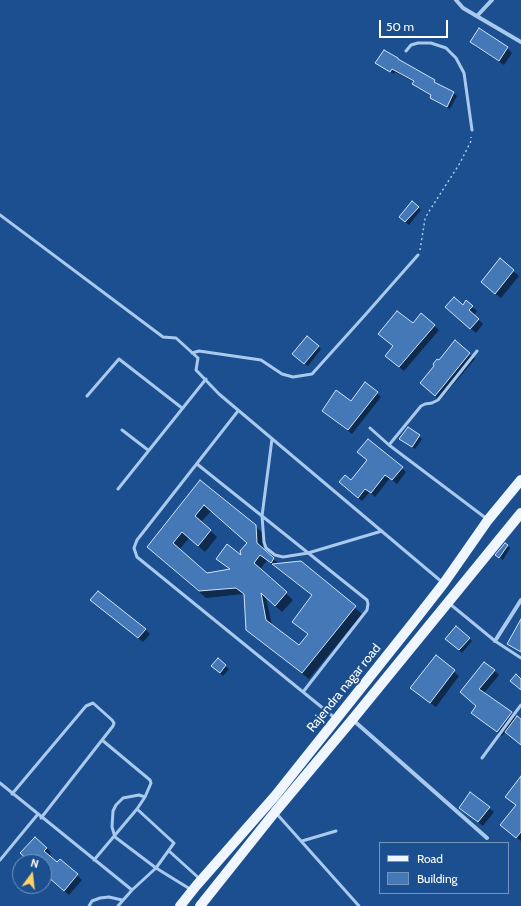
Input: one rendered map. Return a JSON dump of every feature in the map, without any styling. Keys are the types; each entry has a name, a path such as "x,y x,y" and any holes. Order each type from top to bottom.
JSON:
{"main road":[{"name":"Rajendra nagar road","path":"180,906 192,890 275,796 444,583 488,520 521,480"},
{"name":"Rajendra nagar road","path":"200,906 275,812 521,513"},
{"path":"412,624 423,633"}],"street":[{"path":"456,0 463,8 521,42"},
{"path":"477,16 492,0"},
{"path":"495,641 521,600"},
{"path":"352,720 487,838"}],"lane":[{"path":"406,51 411,45 418,43 431,43 446,48 456,58 464,73 472,130"},
{"path":"0,215 163,337 176,338 198,358 196,370 238,410 444,583"},
{"path":"192,353 199,351 261,360 282,374 294,376 312,374 418,255"},
{"path":"388,445 421,406 438,400 478,351"},
{"path":"87,396 119,359 182,408"},
{"path":"118,489 206,380"},
{"path":"238,410 137,540 134,548 136,557 336,719"},
{"path":"370,428 388,445 488,520"},
{"path":"122,430 148,450"},
{"path":"272,438 262,516 266,548 275,555 283,557 308,553 382,531"},
{"path":"197,464 367,600 368,610 303,692"},
{"path":"449,602 495,641 521,658"},
{"path":"12,794 86,706 93,703 114,723 113,726 41,818"},
{"path":"482,758 521,705"},
{"path":"94,860 137,809 151,786 150,780 102,740"},
{"path":"0,783 41,818 132,890"},
{"path":"145,797 139,795 129,796 123,798 116,805 112,817 114,837 156,868 192,890"},
{"path":"118,906 132,890 156,868 173,845 172,841 137,809"},
{"path":"275,812 359,906"},
{"path":"0,860 38,814"},
{"path":"302,841 336,831"},
{"path":"169,851 201,880"},
{"path":"89,906 92,902 100,898 109,897 122,900"}],"path":[{"path":"418,255 421,249 425,219 460,163 471,141 472,130"}],"building":[{"path":"479,28 508,47 499,61 470,42"},
{"path":"384,50 435,80 434,82 454,92 447,107 430,98 431,95 412,84 414,81 392,69 390,72 375,63"},
{"path":"412,201 419,207 405,222 399,217"},
{"path":"500,258 514,270 495,294 481,282"},
{"path":"454,297 463,305 466,300 473,306 469,310 479,319 470,329 445,307"},
{"path":"397,311 413,323 421,313 435,325 399,367 385,356 393,346 378,334"},
{"path":"307,336 319,346 304,364 292,354"},
{"path":"455,340 470,353 435,396 420,383 434,366 433,364 437,359 439,360"},
{"path":"365,382 378,392 348,430 322,411 336,390 351,401"},
{"path":"408,427 420,435 412,447 399,439"},
{"path":"368,439 403,467 392,480 385,475 371,493 365,489 358,498 339,482 345,475 351,480 367,460 357,452"},
{"path":"200,480 256,525 257,543 274,558 271,563 260,555 254,563 287,592 275,606 261,593 266,620 299,645 308,634 292,622 312,595 272,564 301,561 356,606 302,673 246,630 244,594 236,588 199,591 147,547","holes":["204,505 247,543 240,551 241,555 227,544 216,559 230,569 207,573 173,543 182,532 198,546 211,530 195,516"]},
{"path":"505,543 508,545 499,558 495,555"},
{"path":"98,591 146,629 138,638 90,600"},
{"path":"521,619 521,652 507,644"},
{"path":"456,626 470,638 459,650 445,639"},
{"path":"436,655 455,670 430,703 410,688"},
{"path":"218,658 226,665 220,673 211,666"},
{"path":"484,662 495,670 479,689 512,712 497,732 471,713 476,706 460,692"},
{"path":"516,674 521,679 521,690 510,681"},
{"path":"517,716 521,719 521,745 505,732"},
{"path":"521,776 521,832 516,838 500,825 516,805 505,797"},
{"path":"470,792 490,807 478,822 459,808"},
{"path":"35,837 47,848 44,851 48,854 21,854 20,853"},
{"path":"52,858 57,862 60,859 78,874 64,891 52,880"}]}
